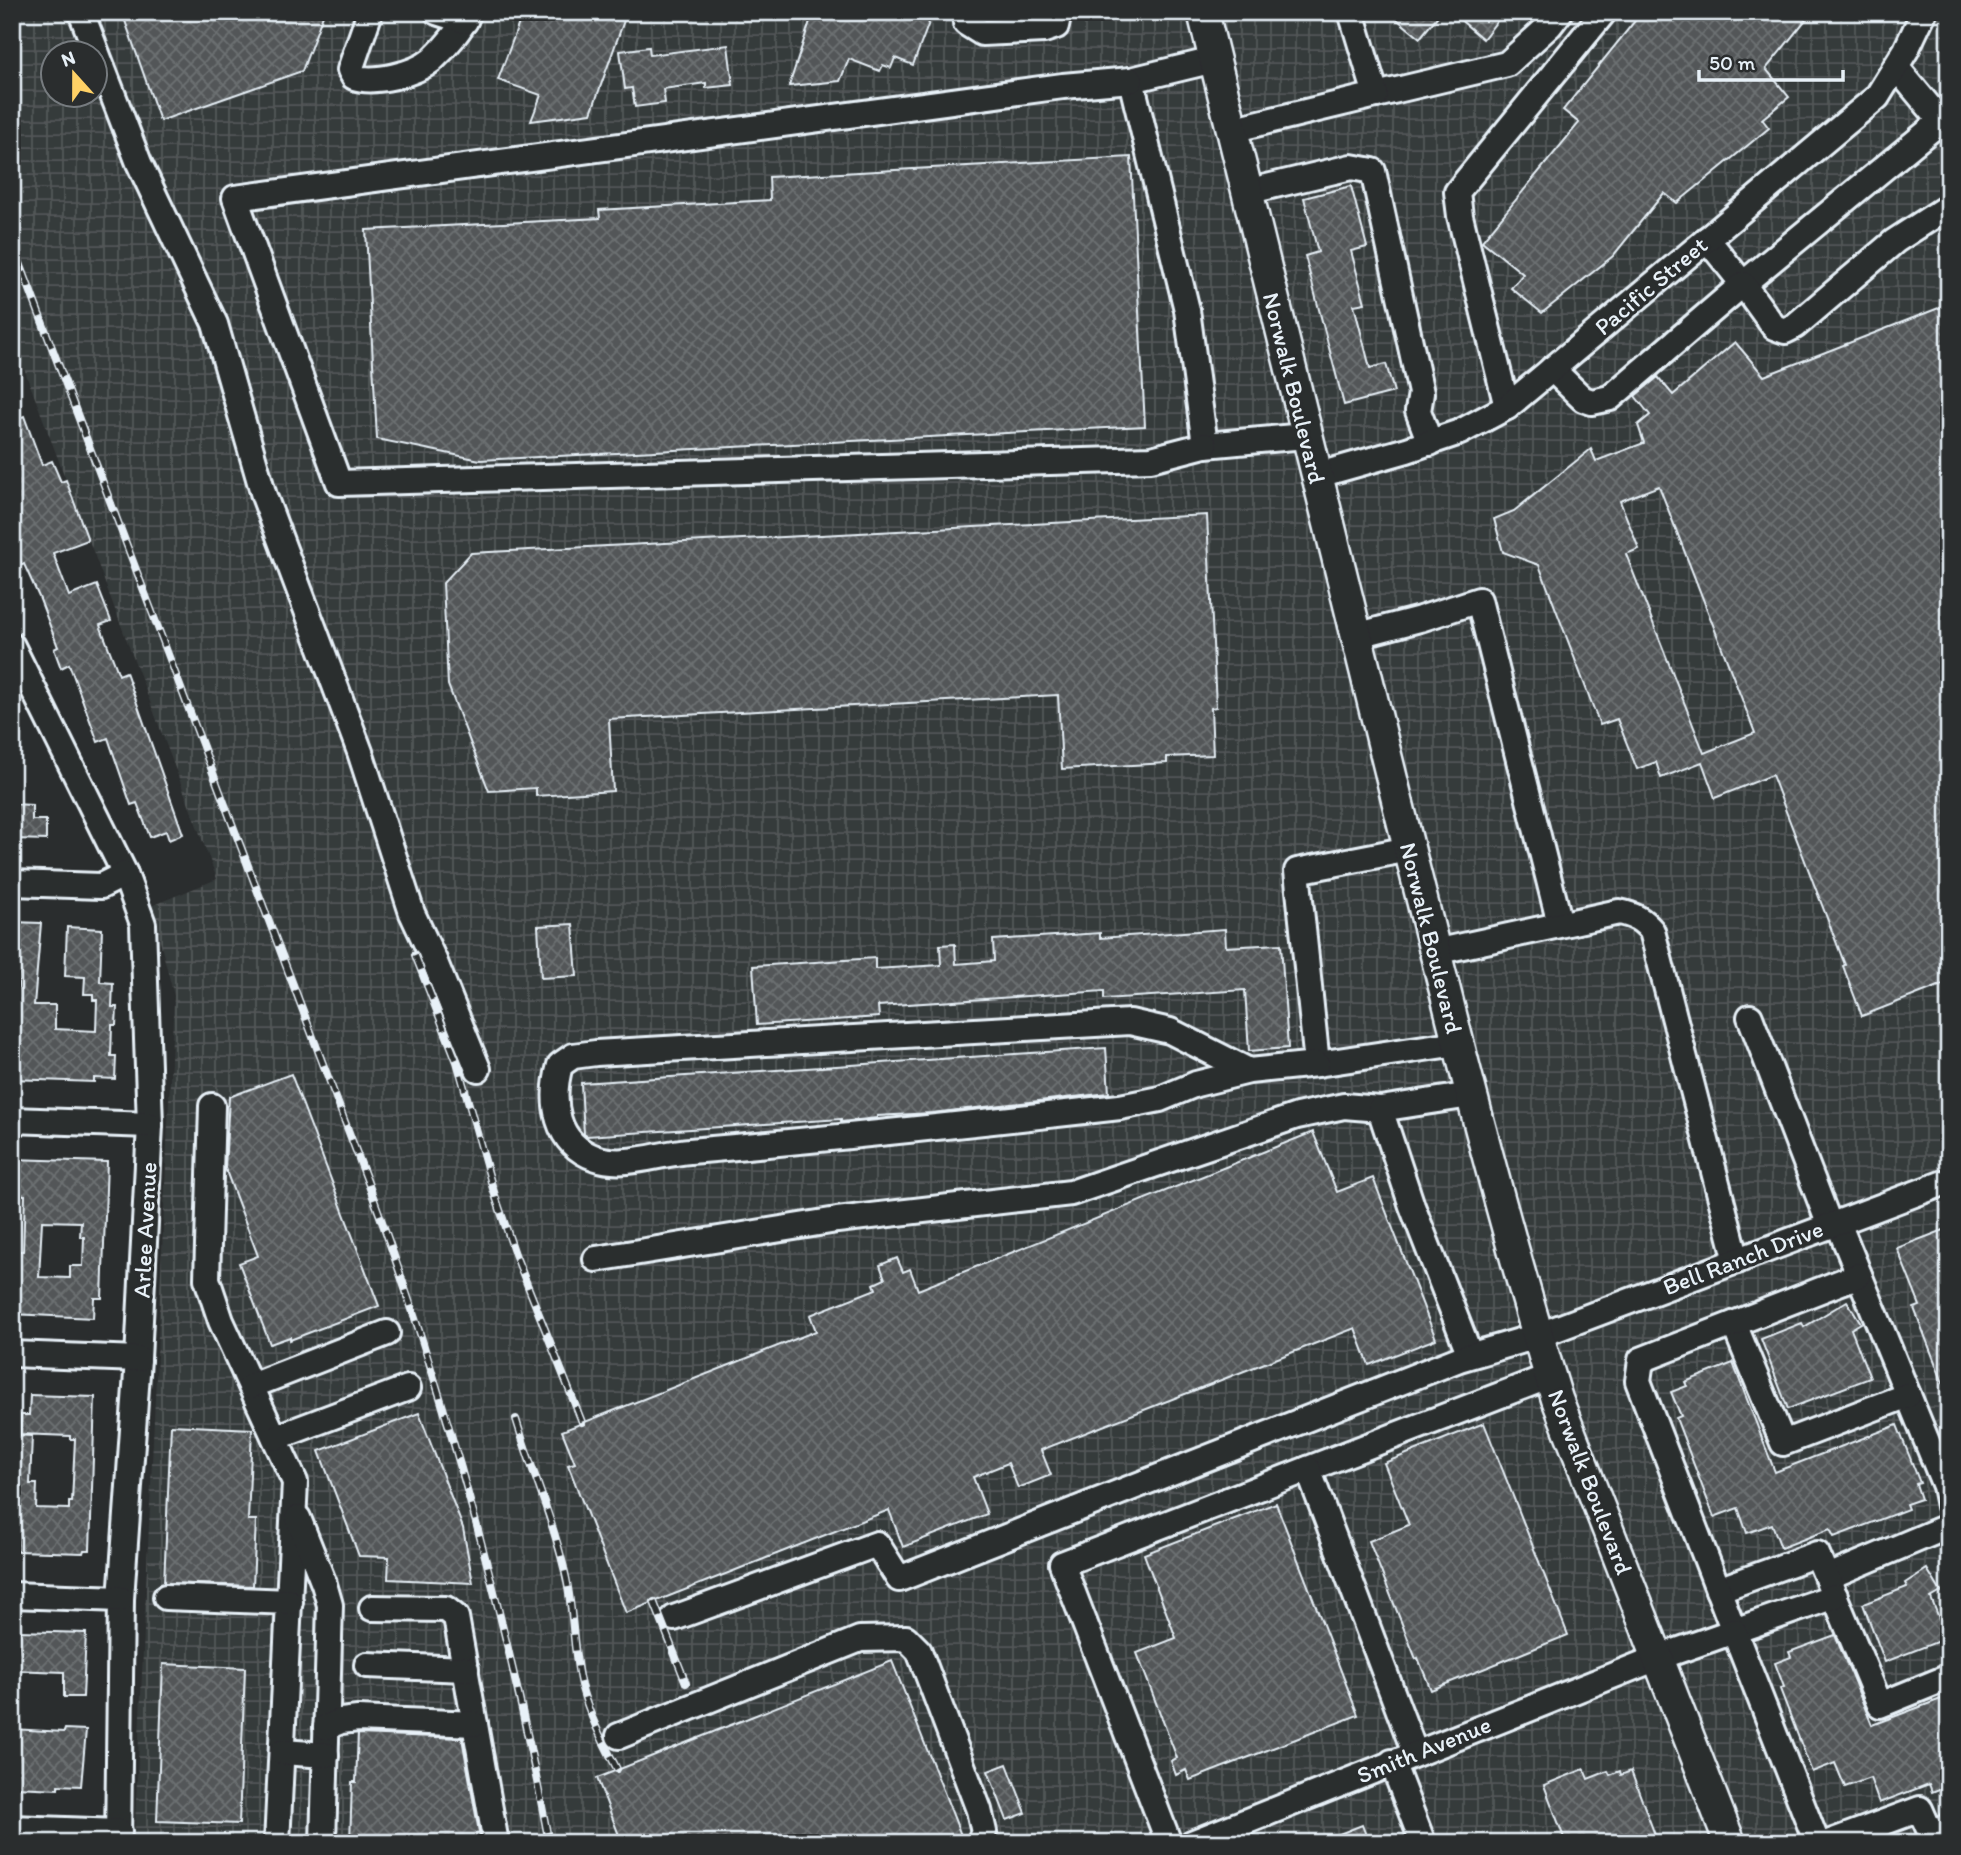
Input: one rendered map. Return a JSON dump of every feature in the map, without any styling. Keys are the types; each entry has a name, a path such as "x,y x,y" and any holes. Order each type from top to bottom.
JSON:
{"main road":[{"name":"Norwalk Boulevard","path":"1203,12 1305,436 1471,1095 1538,1336 1550,1376 1730,1843"}],"street":[{"path":"81,12 139,163 215,324 264,496 360,752 412,913 478,1069"},
{"path":"370,12 350,70 354,77 366,81 399,75 431,61 467,17 437,12"},
{"path":"967,12 966,23 982,33 1044,30 1056,26 1059,12"},
{"path":"1351,12 1376,95"},
{"path":"1231,130 1507,64 1560,12"},
{"path":"1507,407 1460,216 1457,192 1604,12"},
{"name":"Pacific Street","path":"1315,476 1430,443 1460,432 1507,407 1877,97 1896,67 1924,12"},
{"path":"1214,60 1131,80 1063,86 234,198 339,483 1151,459 1205,445 1305,436"},
{"path":"1552,369 1583,399 1592,402 1610,398 1743,284 1946,124 1896,67"},
{"path":"1131,80 1187,310 1205,445"},
{"path":"1246,192 1351,167 1373,171 1421,393 1418,411 1430,443"},
{"path":"1707,239 1774,327 1785,331 1795,326 1895,241 1949,206"},
{"path":"1355,636 1479,600 1560,925"},
{"name":"Arlee Avenue","path":"13,650 125,874 143,924 150,1125 138,1359 121,1599 118,1838"},
{"path":"1317,1065 1297,871 1409,849"},
{"path":"12,883 101,886 125,874"},
{"path":"1435,952 1619,912 1643,920 1652,931 1737,1261"},
{"path":"1750,1017 1834,1224 1859,1275 1908,1395 1945,1486 1949,1506"},
{"path":"1248,1071 1170,1031 1130,1022 596,1053 573,1056 560,1065 555,1084 560,1127 582,1152 598,1159 626,1161 681,1151 815,1140 1120,1107 1160,1099 1196,1084 1248,1071 1317,1065 1458,1043"},
{"path":"596,1259 837,1220 1071,1194 1297,1116 1344,1106 1380,1109 1471,1095"},
{"path":"212,1106 207,1279 221,1321 295,1482 278,1843"},
{"path":"1380,1109 1412,1206 1470,1355"},
{"path":"12,1120 150,1125"},
{"name":"Bell Ranch Drive","path":"674,1618 877,1544 899,1579 1470,1355 1538,1336 1949,1181"},
{"path":"1817,1843 1638,1381 1641,1360 1859,1275"},
{"path":"1734,1324 1783,1443 1908,1395"},
{"path":"251,1386 387,1333"},
{"path":"12,1354 138,1359"},
{"path":"1169,1843 1062,1564 1550,1376"},
{"path":"275,1438 408,1388"},
{"path":"1308,1469 1415,1753"},
{"path":"295,1508 330,1605 323,1843"},
{"name":"Smith Avenue","path":"1192,1843 1657,1658 1734,1631 1831,1587 1949,1526"},
{"path":"1718,1590 1817,1553 1880,1705 1949,1677"},
{"path":"12,1595 121,1599"},
{"path":"166,1597 290,1602"},
{"path":"372,1608 446,1609 452,1612 459,1630 496,1843"},
{"path":"619,1736 860,1639 906,1638 919,1651 979,1810 984,1832 979,1843"},
{"path":"367,1665 466,1669"},
{"path":"326,1727 341,1721 358,1719 475,1724"},
{"path":"282,1752 326,1755"},
{"path":"1392,1762 1423,1843"},
{"path":"1828,1843 1920,1809 1938,1834"},
{"path":"12,1828 118,1838"}],"shaded area":[{"path":"12,12 1949,12 1949,1843 134,1843 174,996 151,906 217,879 12,337"}],"building":[{"path":"122,12 324,12 302,71 160,121"},
{"path":"523,12 627,12 591,113 531,121 541,95 498,80"},
{"path":"813,12 933,12 913,65 895,58 891,68 883,65 880,71 849,59 840,81 789,86"},
{"path":"1388,12 1441,12 1420,38"},
{"path":"1451,12 1504,12 1483,39"},
{"path":"1642,12 1812,12 1766,69 1789,97 1762,119 1769,128 1677,203 1664,193 1613,256 1542,313 1511,288 1523,274 1482,241 1579,123 1563,110"},
{"path":"728,45 733,85 706,88 706,83 663,89 665,103 635,107 632,88 625,89 620,51 649,47 650,55"},
{"path":"1131,157 1145,426 480,460 377,439 366,230 600,218 599,210 770,200 769,177"},
{"path":"1351,186 1367,247 1351,251 1365,303 1354,305 1370,368 1386,364 1394,392 1344,405 1305,256 1318,252 1304,198"},
{"path":"1949,304 1949,982 1862,1016 1772,775 1715,798 1702,762 1661,778 1656,762 1637,769 1617,719 1600,725 1539,565 1503,552 1494,519 1514,511 1591,449 1596,461 1644,443 1638,425 1650,415 1635,396 1658,377 1673,395 1735,342 1764,376","holes":["1659,486 1755,733 1704,753 1626,554 1639,549 1620,501"]},
{"path":"24,416 42,465 52,461 61,482 66,480 88,540 53,553 69,596 97,585 111,621 100,625 119,675 126,672 183,834 169,840 166,831 150,837 137,803 131,805 108,738 98,742 69,664 61,668 54,649 58,647 39,597 12,540 12,421"},
{"path":"1207,515 1216,707 1211,708 1213,755 1167,757 1167,763 1062,769 1058,695 609,719 613,791 536,796 536,788 489,791 448,685 443,583 471,553"},
{"path":"12,804 32,805 32,820 46,820 46,840 15,839 15,830 12,830"},
{"path":"12,922 41,923 34,1005 55,1005 55,1029 96,1031 97,1000 93,1000 93,994 84,994 85,977 65,976 67,927 102,929 100,982 113,983 112,1007 117,1007 116,1025 112,1025 111,1056 116,1056 115,1079 94,1078 94,1082 12,1079 12,1037 16,1037 19,956 12,956"},
{"path":"573,924 577,976 541,978 538,926"},
{"path":"1225,929 1226,947 1281,944 1288,1048 1249,1051 1245,990 1104,999 1104,991 878,1006 879,1017 757,1025 753,966 875,958 875,969 941,965 940,945 955,944 956,964 994,961 993,940 1100,933 1100,938"},
{"path":"1106,1048 1109,1093 841,1122 841,1119 587,1136 584,1134 581,1083"},
{"path":"291,1074 379,1306 290,1340 290,1337 270,1344 239,1263 258,1256 225,1168 229,1097"},
{"path":"1313,1132 1337,1192 1373,1178 1436,1339 1369,1365 1355,1328 1041,1450 1051,1475 1018,1488 1008,1463 973,1477 987,1514 903,1547 889,1510 626,1613 568,1465 575,1463 562,1431 816,1331 810,1315 876,1289 874,1284 885,1279 880,1265 897,1258 903,1272 910,1269 918,1290"},
{"path":"12,1159 107,1162 102,1298 94,1298 93,1318 12,1314 12,1251 23,1251 25,1195 12,1194","holes":["42,1221 81,1222 80,1237 84,1237 83,1266 70,1266 70,1278 39,1277"]},
{"path":"1949,1228 1948,1396 1914,1308 1920,1306 1897,1248"},
{"path":"1847,1301 1861,1323 1851,1329 1870,1378 1788,1409 1761,1339 1802,1323 1804,1327"},
{"path":"1733,1363 1775,1472 1897,1425 1920,1483 1916,1484 1921,1499 1906,1504 1908,1509 1834,1537 1830,1529 1781,1548 1772,1524 1747,1533 1738,1508 1714,1517 1676,1418 1681,1416 1671,1392 1687,1386 1685,1382"},
{"path":"30,1395 95,1397 90,1550 84,1550 83,1553 17,1551 18,1502 12,1502 13,1435 32,1436 30,1484 37,1484 36,1508 69,1509 69,1502 72,1502 75,1439 70,1439 70,1436 20,1434 21,1415 29,1415"},
{"path":"419,1413 463,1528 473,1583 388,1579 389,1557 359,1556 319,1451"},
{"path":"1484,1423 1568,1635 1431,1690 1369,1541 1409,1525 1384,1463"},
{"path":"171,1425 252,1429 248,1520 256,1520 253,1586 164,1583"},
{"path":"1276,1503 1358,1715 1190,1780 1186,1770 1176,1775 1171,1761 1177,1758 1137,1653 1176,1638 1144,1554"},
{"path":"1927,1569 1941,1592 1931,1598 1947,1638 1885,1662 1863,1604 1907,1587 1905,1583"},
{"path":"19,1631 86,1633 83,1697 64,1697 64,1672 12,1670 12,1651 18,1651"},
{"path":"1835,1635 1872,1725 1949,1696 1949,1785 1932,1792 1929,1784 1879,1803 1870,1778 1845,1787 1835,1763 1812,1772 1780,1689 1784,1687 1775,1663 1791,1657 1789,1652"},
{"path":"892,1661 964,1843 622,1843 597,1778"},
{"path":"163,1664 245,1668 239,1824 157,1821"},
{"path":"12,1729 64,1732 65,1729 86,1730 81,1786 58,1785 58,1789 15,1787 16,1783 12,1783"},
{"path":"358,1734 462,1738 481,1843 350,1843 352,1782 356,1782"},
{"path":"1007,1764 1026,1813 1007,1820 988,1771"},
{"path":"1584,1769 1588,1779 1608,1771 1610,1775 1620,1771 1621,1775 1631,1771 1658,1843 1566,1843 1544,1785"},
{"path":"1362,1825 1369,1843 1319,1843 1319,1842"}],"railway":[{"path":"12,242 396,1261 472,1507 514,1674 549,1843"},
{"path":"415,955 457,1062 493,1189 515,1254 582,1422"},
{"path":"516,1419 554,1530 564,1568 581,1685 592,1718 617,1769"},
{"path":"654,1602 686,1683"}]}
